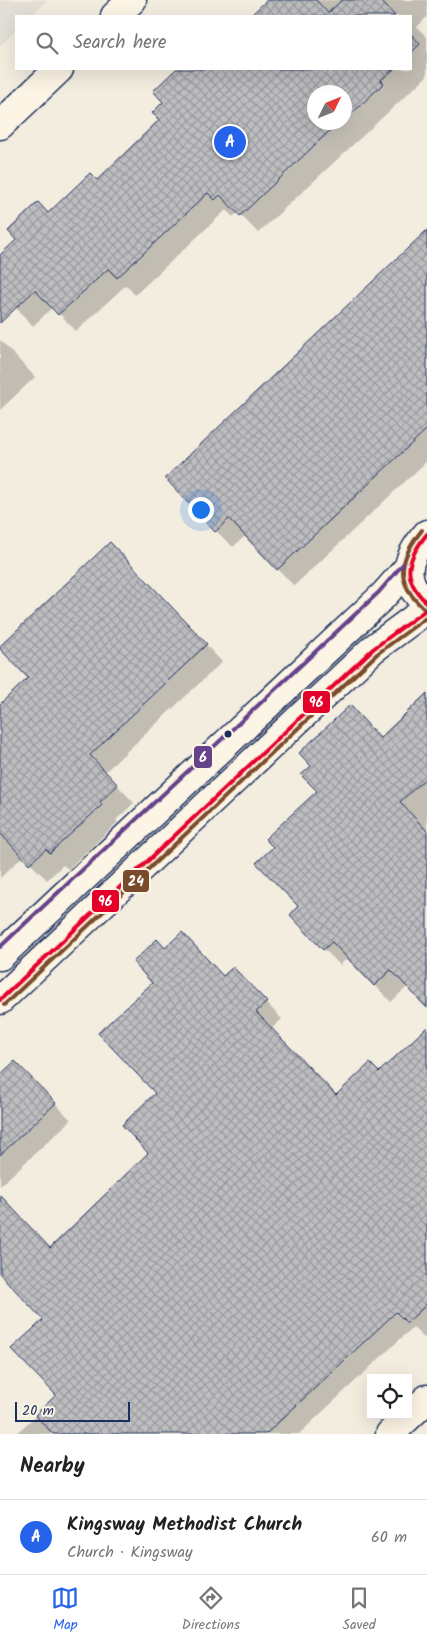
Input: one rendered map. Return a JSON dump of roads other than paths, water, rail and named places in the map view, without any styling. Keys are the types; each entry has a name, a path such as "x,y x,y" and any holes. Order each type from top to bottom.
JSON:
{"main road":[{"path":"116,15 132,0"},
{"path":"0,125 58,70"},
{"path":"427,534 411,555 408,568 410,583 418,596 427,603"},
{"path":"0,956 383,596 408,568"},
{"path":"0,1000 373,649 427,609"},
{"path":"402,1430 427,1399"}],"place":[{"name":"Kingsway Methodist Church","path":"230,142"}]}
